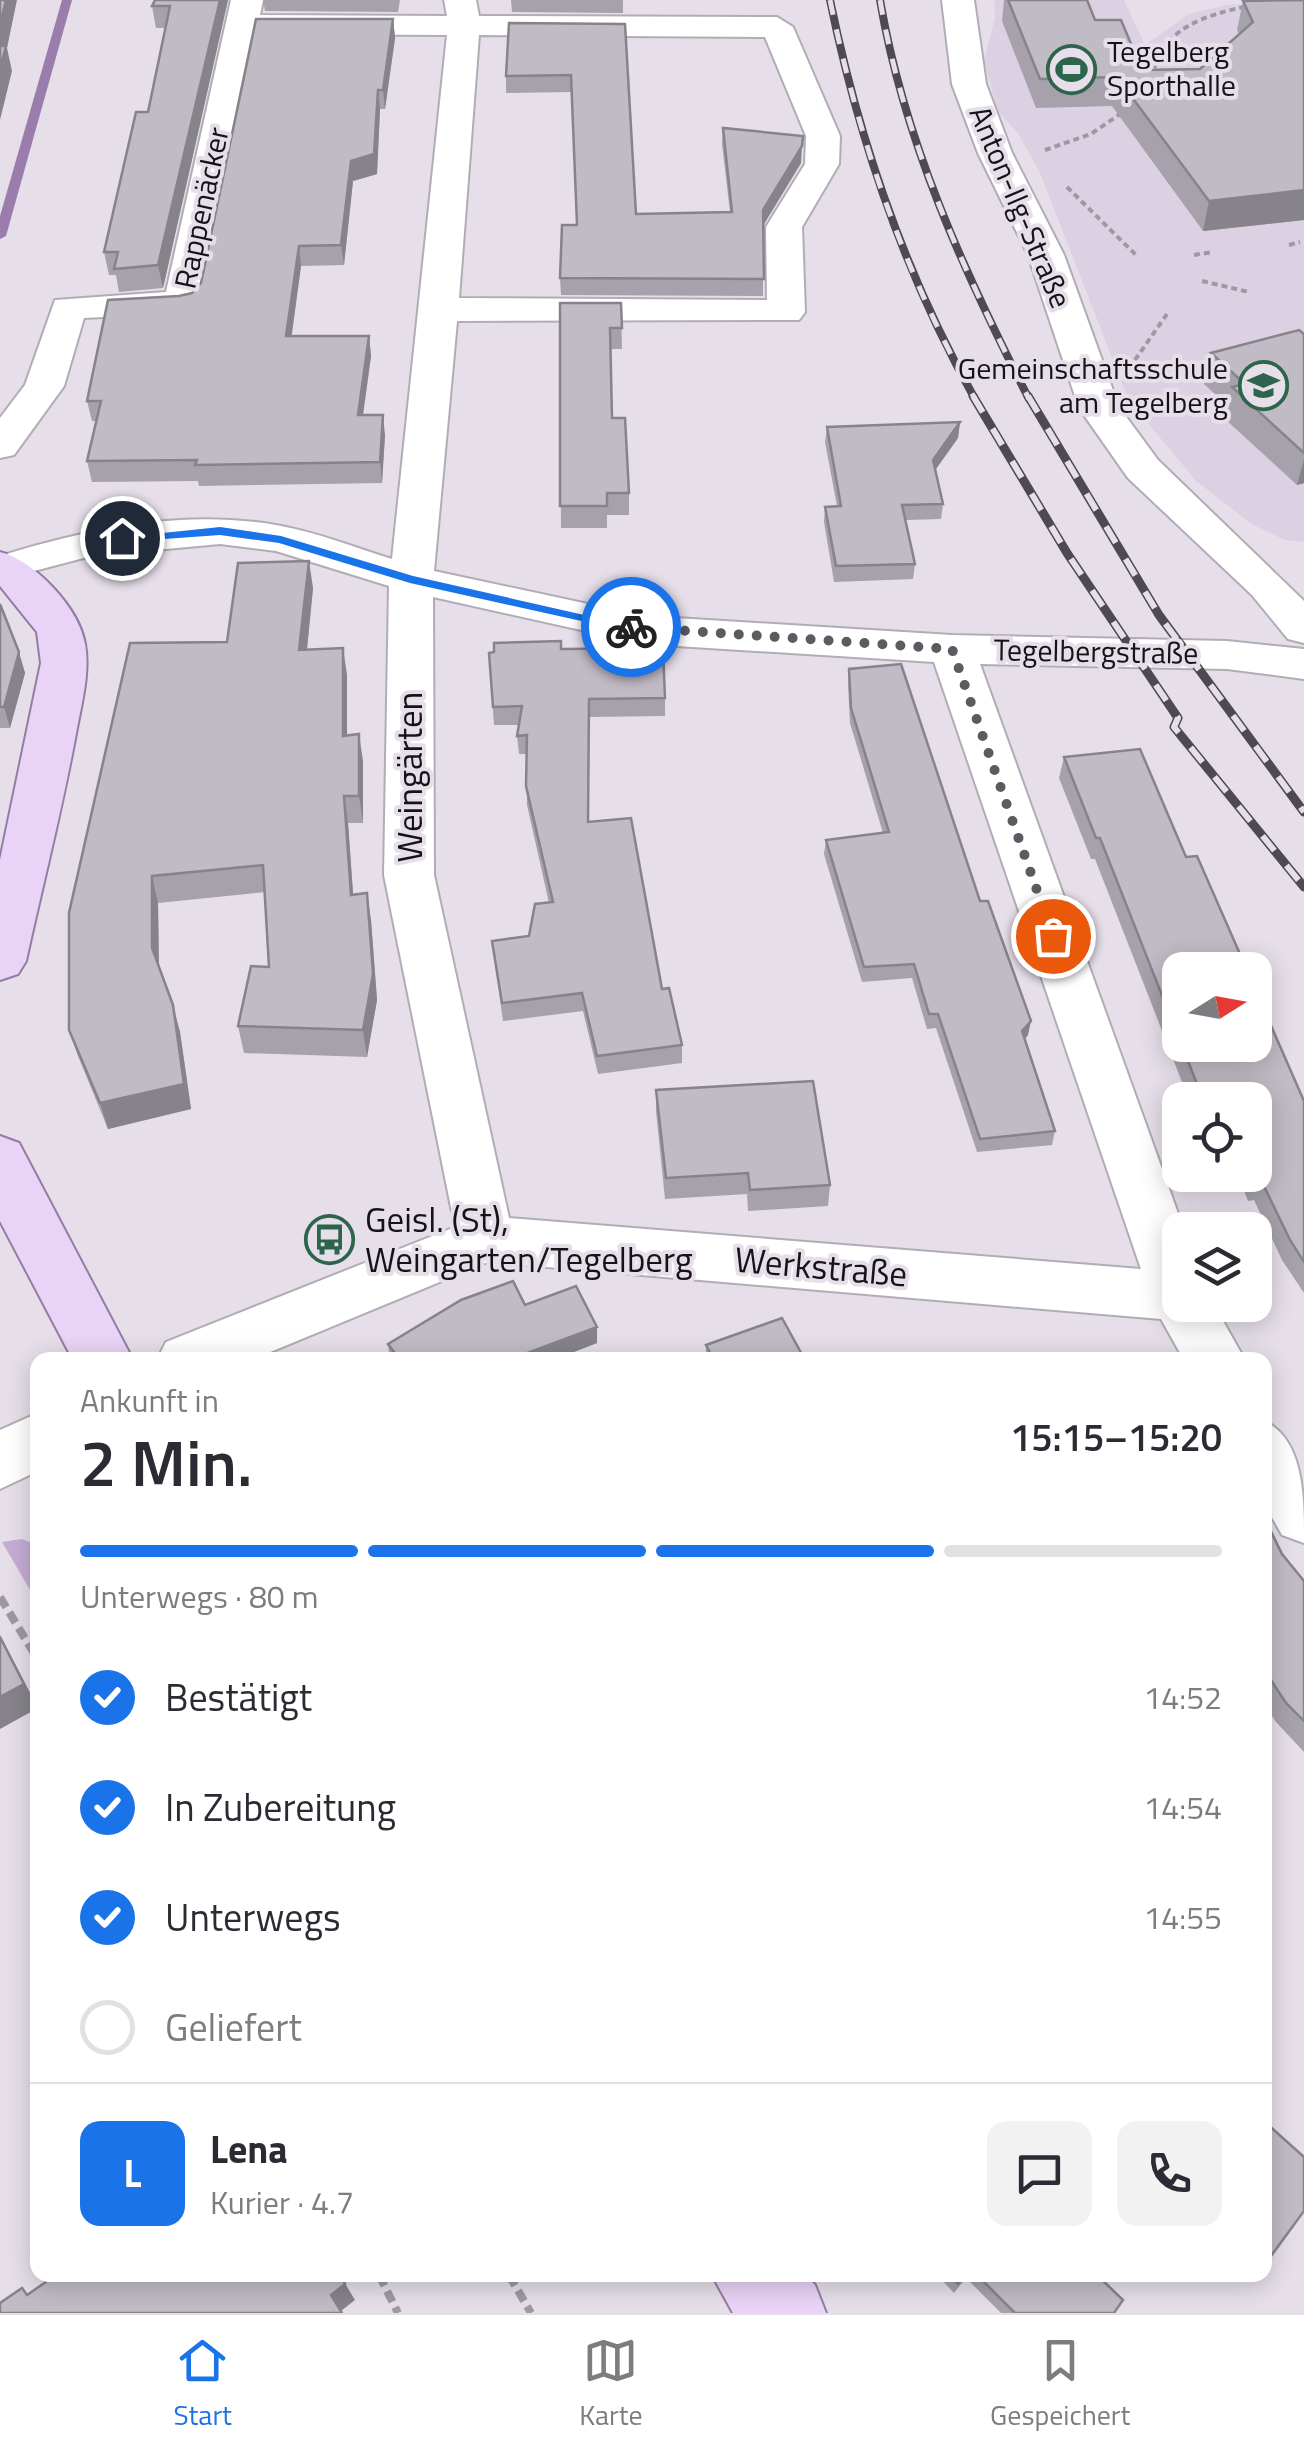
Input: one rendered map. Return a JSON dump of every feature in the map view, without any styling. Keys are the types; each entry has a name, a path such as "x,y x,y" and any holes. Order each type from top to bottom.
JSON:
{"main road":[{"path":"0,961 61,692 64,644 39,602 3,566"},
{"path":"0,1158 14,1229 99,1352"},
{"path":"758,2282 787,2313"}],"street":[{"name":"Anton-Ilg-Straße","path":"958,0 969,84 995,153 1046,256 1100,408 1143,469 1267,585 1304,629"},
{"name":"Rappenäcker","path":"0,446 44,386 68,308 182,302 244,12 462,12"},
{"name":"Weingärten","path":"462,12 422,499 410,579 409,876 467,1135 485,1239"},
{"path":"436,309 786,312 784,228 822,164 823,136 777,27 462,12"},
{"name":"Tegelbergstraße","path":"3,566 87,542 220,531 281,540 410,579 644,630 952,649 1226,655 1304,664"},
{"path":"952,649 1162,1246"},
{"name":"Werkstraße","path":"208,1352 485,1239 1162,1298"},
{"path":"1193,1322 1210,1352"},
{"path":"0,1462 30,1444"},
{"path":"1272,1460 1304,1515"}],"path":[{"path":"1152,86 1153,59 1177,30 1216,13 1254,4"},
{"path":"995,153 1035,154 1091,134 1129,109"},
{"path":"1035,154 1138,257"},
{"path":"1289,245 1300,242"},
{"path":"1194,254 1214,252"},
{"path":"1202,281 1250,292"},
{"path":"0,1597 30,1647"},
{"path":"382,2282 398,2313"},
{"path":"513,2282 532,2313"}],"shaded area":[{"path":"994,0 1124,0 1145,45 1189,14 1226,5 1304,0 1304,542 1285,540 1253,525 1196,481 1128,399 1040,173 1018,133 998,112 984,61 995,17"},
{"path":"22,1539 30,1542 30,1590 2,1542"}],"building":[{"path":"0,0 6,0 0,25"},
{"path":"155,0 220,0 158,265 114,269 118,252 104,252 136,112 148,112 170,6 152,6"},
{"path":"1008,0 1087,0 1095,20 1121,20 1142,70 1200,69 1253,22 1243,1 1304,0 1304,190 1209,201 1117,77 1040,79"},
{"path":"256,19 393,19 383,90 378,90 374,154 351,161 341,245 299,246 286,336 369,336 358,415 383,415 380,462 195,465 197,460 87,461 101,401 87,401 108,300 179,296 192,293 201,283"},
{"path":"509,23 625,24 636,214 732,212 723,128 803,136 802,146 763,210 764,279 560,278 562,225 577,225 571,75 506,76"},
{"path":"0,46 6,46 0,69"},
{"path":"560,303 621,303 622,328 610,328 612,418 625,418 629,493 607,493 607,506 560,506"},
{"path":"1299,330 1304,334 1304,453 1232,387 1245,384 1211,353"},
{"path":"960,422 933,460 943,504 902,505 915,564 836,566 825,507 841,506 827,427"},
{"path":"309,561 299,650 343,648 343,736 359,734 359,796 344,796 351,895 367,893 373,974 363,1030 238,1026 251,966 269,967 263,865 152,876 152,948 173,1005 184,1084 100,1103 69,1030 69,913 130,643 227,642 238,563"},
{"path":"0,604 19,652 4,707 0,707"},
{"path":"561,641 561,649 663,648 665,698 589,699 588,822 631,818 662,989 669,988 682,1045 597,1056 582,993 502,1003 492,941 529,936 535,904 553,902 526,786 527,735 517,736 522,706 493,707 489,653 494,652 494,643"},
{"path":"901,664 980,901 988,901 1031,1021 1022,1031 1055,1131 980,1139 938,1014 929,1014 914,964 864,967 826,840 889,832 851,708 849,669"},
{"path":"1140,749 1186,857 1197,856 1239,952 1162,952 1162,995 1064,757"},
{"path":"1272,1028 1304,1101 1304,1262 1267,1192 1272,1192 1272,1082 1196,1082 1188,1062 1272,1062"},
{"path":"813,1081 830,1185 750,1190 748,1173 666,1178 656,1090"},
{"path":"513,1281 525,1305 576,1286 597,1327 530,1352 394,1352 388,1344 461,1300"},
{"path":"782,1318 801,1352 710,1352 706,1345"},
{"path":"1272,1533 1282,1554 1304,1581 1304,1721 1272,1682"},
{"path":"0,1637 24,1684 0,1697"},
{"path":"1272,2128 1304,2157 1304,2211 1272,2255"},
{"path":"46,2282 345,2284 331,2295 342,2313 0,2313 0,2303 22,2288 27,2295"},
{"path":"984,2282 1104,2282 1123,2300 1114,2313 1015,2313"}],"waterway":[{"path":"0,236 67,0"}],"railway":[{"path":"830,0 855,104 887,205 926,303 975,399"},
{"path":"880,0 904,104 939,205 1029,399"},
{"path":"973,396 1067,553 1178,718 1174,727 1304,887"},
{"path":"1028,396 1159,615 1304,812"}],"way so far":[{"path":"631,627 952,649 1053,936"}],"place":[{"name":"Tegelberg Sporthalle","path":"1072,69"},
{"name":"Gemeinschaftsschule am Tegelberg","path":"1263,386"},
{"name":"Geisl. (St), Weingarten/Tegelberg","path":"330,1240"}],"route":[{"path":"122,538 220,531 281,540 410,579 631,627"}]}
